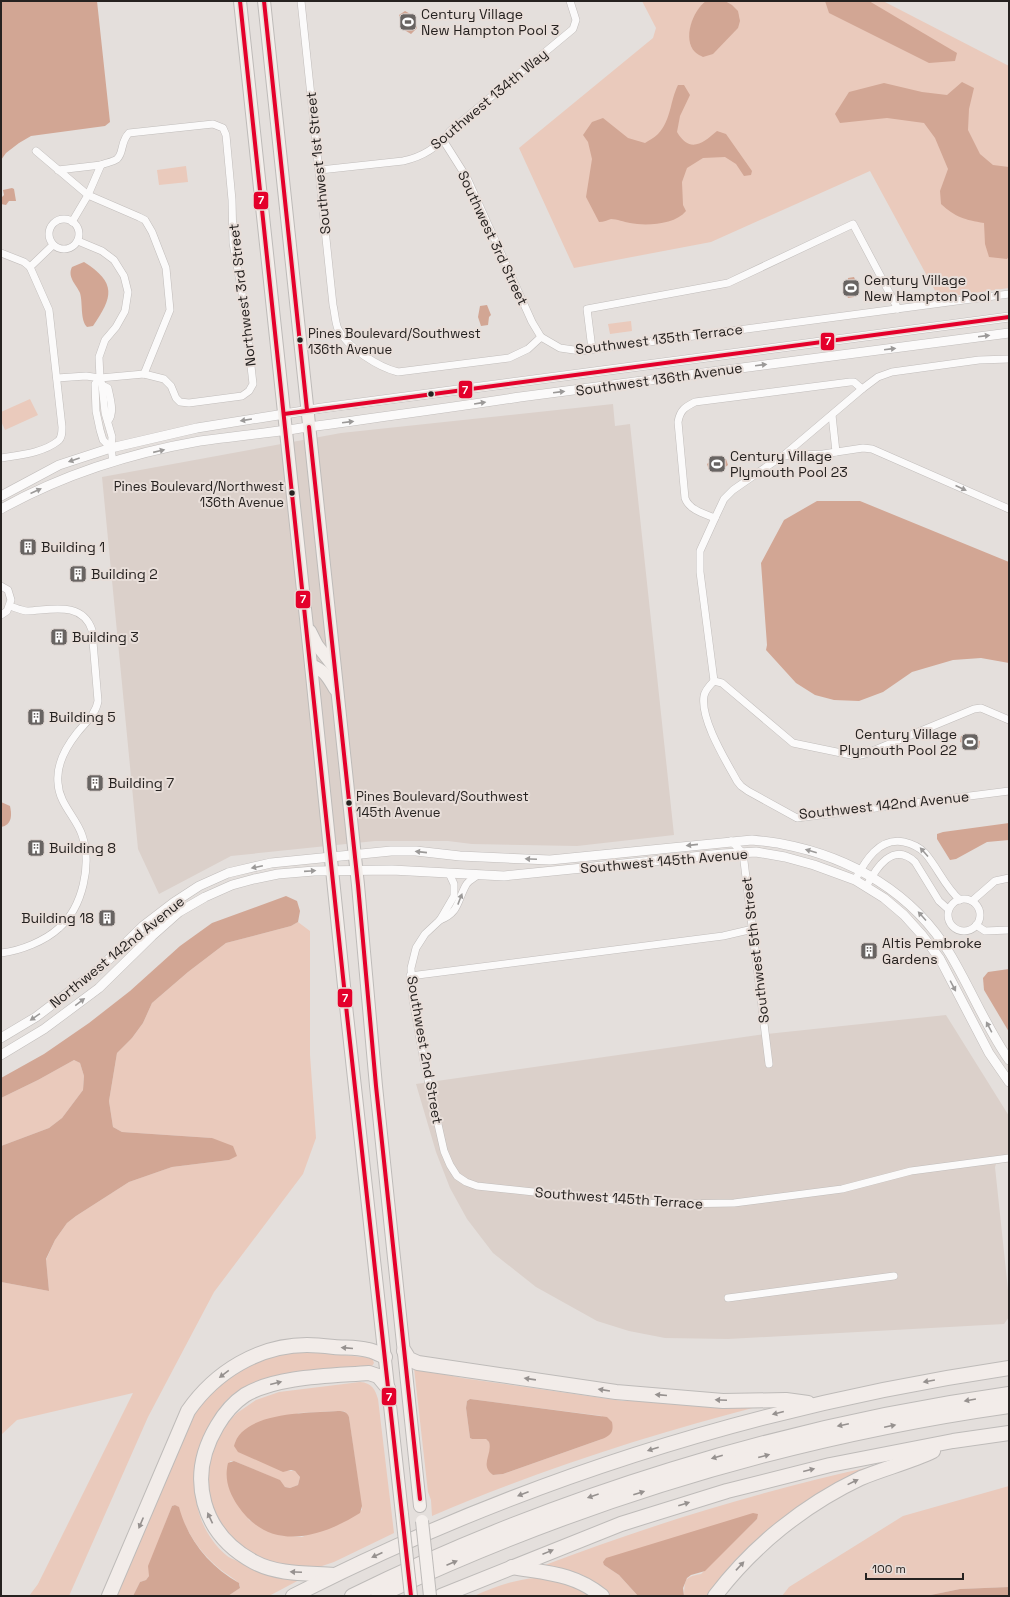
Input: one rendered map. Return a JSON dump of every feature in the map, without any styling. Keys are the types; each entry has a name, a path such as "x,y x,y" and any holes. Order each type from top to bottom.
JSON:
{"highway":[{"path":"240,1 332,871 411,1596"},
{"path":"264,1 356,870 376,1086 420,1506"},
{"path":"307,625 317,645 334,667"},
{"path":"311,665 325,673 337,693"},
{"path":"109,1596 188,1411 198,1398 220,1377 240,1363 260,1353 296,1345 318,1345 368,1350 385,1357 392,1362 398,1370 409,1396"},
{"path":"404,1351 409,1359 418,1362 616,1392 723,1401 786,1400 816,1404"},
{"path":"293,1596 335,1575 445,1525 559,1480 704,1433 816,1404 900,1386 1009,1368"},
{"path":"335,1575 293,1573 265,1567 243,1556 226,1542 212,1524 202,1495 201,1473 206,1450 214,1431 230,1408 244,1396 263,1386 282,1381 369,1373 378,1376 388,1388"},
{"path":"352,1596 482,1538 570,1504 645,1479 742,1450 826,1429 908,1411 1009,1394"},
{"path":"378,1596 455,1562 534,1530 612,1502 696,1475 826,1440 910,1422 1009,1406"},
{"path":"441,1596 512,1566 621,1524 727,1491 830,1465 953,1441 1009,1433"},
{"path":"715,1596 740,1566 758,1548 808,1509 842,1488 878,1471 922,1456 953,1441"},
{"path":"422,1521 430,1596"},
{"path":"512,1566 567,1576 584,1583 602,1596"}],"street":[{"name":"Southwest 1st Street","path":"301,1 320,170 333,305 336,325 347,341 381,367 398,372 509,358 528,349 541,337"},
{"name":"Southwest 134th Way","path":"320,170 414,158 424,154 443,140 450,131 573,29 576,20 570,1"},
{"name":"Northwest 3rd Street","path":"101,165 116,160 120,154 124,139 130,133 213,124 223,128 226,135 232,200 233,243 244,304 252,384 249,391 242,396 189,403 180,402 176,398 171,386 164,379 144,374"},
{"name":"Southwest 3rd Street","path":"443,140 467,178 532,322 541,337"},
{"path":"36,151 88,195 145,220 152,232 166,268 170,310 144,374 95,384 95,400 98,420 103,440 111,448"},
{"path":"58,170 101,165"},
{"path":"72,222 88,195 101,165"},
{"path":"63,219 72,222 78,228 78,241 71,248 61,250 53,245 49,236 49,231 54,223 63,219"},
{"path":"592,349 587,310 728,283 853,224 898,310"},
{"path":"78,241 102,251 114,260 124,276 128,292 125,311 116,327 105,340 99,357 101,382 112,437 111,448 113,462"},
{"path":"30,267 53,245"},
{"path":"1,253 24,262 30,267 49,310 62,427 62,436 58,441 33,453 1,458"},
{"name":"Southwest 135th Terrace","path":"541,337 550,344 566,350 581,351 898,310 1009,294"},
{"name":"Southwest 136th Avenue","path":"1,496 60,465 111,448 197,428 308,410 1009,317"},
{"name":"Southwest 136th Avenue","path":"1,509 24,496 65,478 113,462 200,442 520,397 1009,333"},
{"path":"1009,359 980,360 892,372 878,377 782,456 733,490 724,500 700,551 699,560 714,681 722,683 793,743 856,756 865,754 974,709 981,708 1009,720"},
{"path":"56,378 86,376 101,382 108,388 111,405 110,418 108,421"},
{"path":"716,518 693,508 686,502 678,422 679,414 682,410 695,402 850,382 854,382 862,389"},
{"path":"95,400 104,399"},
{"path":"832,415 836,452"},
{"path":"782,456 836,452 863,448 872,449 1009,509"},
{"path":"1,585 6,588 11,600 7,611 1,615"},
{"path":"1,953 31,945 58,929 76,904 85,883 86,854 83,836 80,828 63,803 58,783 62,756 76,734 97,707 98,701 92,630 89,622 73,612 59,608 27,611 10,606"},
{"name":"Southwest 142nd Avenue","path":"714,681 704,694 704,706 714,739 737,781 748,791 797,818 1009,791"},
{"name":"Southwest 145th Avenue","path":"354,854 416,851 460,856 550,860 752,840 782,844 816,852 860,870 890,888 913,906 932,928 950,954 999,1046 1009,1060"},
{"path":"731,841 743,853"},
{"path":"855,880 867,859 882,845 900,841 919,847 926,854 952,893 960,900"},
{"name":"Southwest 145th Avenue","path":"356,870 392,870 504,876 743,853 765,853 785,856 814,865 855,880 884,898 904,915 922,935 940,960 989,1053 1009,1082"},
{"name":"Southwest 5th Street","path":"743,853 769,1064"},
{"name":"Northwest 142nd Avenue","path":"1,1038 36,1017 100,969 143,926 173,903 199,886 228,873 271,863 354,854"},
{"path":"866,887 871,877 885,859 891,856 904,855 915,862 939,901 948,909"},
{"path":"460,856 462,867 474,874"},
{"name":"Northwest 142nd Avenue","path":"1,1055 44,1029 99,988 152,936 180,912 206,897 232,885 278,874 356,870"},
{"name":"Southwest 2nd Street","path":"450,873 454,884 454,896 440,920 421,939 413,957 410,976 424,1062 444,1151 457,1176 466,1182"},
{"name":"Southwest 2nd Street","path":"440,920 451,914 458,906 465,886 474,874"},
{"path":"972,901 995,882 1009,878"},
{"path":"960,900 972,901 980,910 981,916 976,925 966,930 960,930 954,927 948,921 948,909 951,905 960,900"},
{"path":"976,925 985,931 1009,930"},
{"path":"410,976 723,936 752,928"},
{"name":"Southwest 145th Terrace","path":"466,1182 477,1186 579,1197 674,1204 721,1204 759,1201 842,1189 911,1171 1009,1158"},
{"path":"728,1298 894,1276"}],"shaded area":[{"path":"1,1 97,1 110,122 105,126 31,136 6,153 1,160"},
{"path":"642,1 883,1 1009,66 1009,288 939,298 870,171 711,242 574,268 519,148 653,38 656,28"},
{"path":"706,1 725,1 732,5 738,11 740,21 738,28 713,54 703,57 695,52 691,46 689,33 693,18 701,5"},
{"path":"825,1 869,1 957,53 955,61 929,63 829,13"},
{"name":"Century Village New Hampton Pool 3","path":"405,11 414,16 413,20 417,28 411,34 401,28 403,24 399,15"},
{"path":"962,82 974,88 969,109 968,130 980,154 993,165 1009,167 1009,256 1007,259 989,257 985,244 984,223 971,221 961,217 951,212 941,204 940,191 948,169 935,138 924,123 887,118 840,123 835,114 849,92 884,83 922,92 947,95"},
{"path":"678,85 684,85 690,95 680,116 677,132 682,139 692,145 702,142 717,131 726,134 752,171 751,175 744,176 736,164 725,157 703,158 687,168 682,182 683,205 686,211 681,216 667,222 651,224 628,223 616,219 599,222 586,197 592,159 588,142 583,135 592,122 603,118 628,138 645,143 662,129 668,117"},
{"path":"186,166 188,182 159,185 157,170"},
{"path":"14,189 16,201 9,201 6,205 1,204 1,198 4,195 3,190"},
{"path":"84,262 102,277 107,284 108,291 108,299 100,316 93,326 87,327 82,316 80,293 71,277 72,267"},
{"name":"Century Village New Hampton Pool 1","path":"854,277 858,287 855,288 854,297 848,298 844,289 847,287 848,278"},
{"path":"487,305 491,315 489,317 488,325 481,326 478,317 480,306"},
{"path":"631,321 632,331 610,334 608,324"},
{"path":"30,399 38,415 5,430 1,421 1,412"},
{"path":"613,404 615,426 630,424 674,835 577,846 472,844 448,841 375,841 231,856 159,894 138,849 102,477 341,433"},
{"name":"Century Village Plymouth Pool 23","path":"714,458 717,460 726,459 728,465 720,471 717,469 709,470 707,464"},
{"path":"817,501 860,501 1009,562 1009,663 981,658 953,660 912,672 883,692 859,701 834,700 815,695 796,683 766,650 767,645 761,563 784,520"},
{"name":"Century Village Plymouth Pool 22","path":"970,735 972,739 980,741 979,748 970,748 968,745 960,742 961,736"},
{"path":"1,802 10,806 11,813 9,822 5,826 1,827"},
{"path":"1009,823 1009,840 987,842 956,859 950,860 937,839 937,834 943,832"},
{"path":"286,896 297,901 300,911 298,922 291,926 226,943 188,972 152,1003 143,1023 132,1038 117,1053 109,1101 113,1127 122,1132 212,1138 233,1146 237,1156 229,1160 172,1167 129,1182 76,1216 67,1223 55,1240 46,1259 49,1291 1,1282 1,1146 49,1128 62,1118 83,1090 84,1076 80,1063 74,1060 1,1098 1,1078 44,1054 89,1023 130,991 180,946 212,923"},
{"path":"298,922 310,931 310,1055 316,1138 303,1174 214,1292 148,1417 69,1596 29,1596 38,1584 133,1393 17,1420 1,1435 1,1282 49,1291 46,1260 55,1240 67,1223 76,1216 129,1182 172,1167 229,1160 212,1138 122,1132 113,1127 109,1101 117,1053 132,1038 143,1023 152,1003 188,972 226,943 291,926"},
{"path":"1009,969 1009,1032 984,990 983,978 988,972"},
{"path":"946,1015 1009,1116 1009,1162 996,1164 995,1167 1009,1299 1009,1317 1004,1324 728,1339 665,1338 629,1331 597,1321 536,1287 493,1253 467,1219 450,1188 436,1152 416,1084 758,1035"},
{"path":"74,1060 80,1063 84,1076 83,1090 62,1118 49,1128 1,1146 1,1098"},
{"path":"296,1350 372,1358 374,1363 372,1366 274,1376 254,1383 234,1394 221,1406 206,1436 196,1471 195,1490 203,1525 213,1541 226,1555 232,1559 251,1566 301,1579 269,1596 228,1596 240,1588 240,1585 213,1563 200,1549 185,1525 178,1507 175,1505 172,1506 162,1532 149,1576 146,1580 140,1582 133,1596 116,1596 201,1401 247,1364"},
{"path":"414,1368 462,1378 623,1401 645,1400 760,1406 635,1441 512,1483 432,1516 431,1500 428,1492","holes":["470,1399 602,1416 602,1439 503,1474 493,1475 488,1468 490,1452 489,1442 486,1439 470,1438 466,1408 467,1401"]},
{"path":"360,1382 372,1387 376,1392 378,1399 394,1533 334,1562 316,1568 262,1562 231,1541 212,1508 208,1487 209,1460 217,1438 229,1421 237,1413 256,1400 279,1392","holes":["344,1411 349,1417 362,1510 302,1537 279,1535 268,1531 249,1520 230,1461 234,1461 279,1480 285,1487 290,1488 298,1485 300,1477 295,1471 287,1471 236,1449 235,1442 299,1413"]},
{"path":"470,1399 607,1417 612,1422 613,1428 608,1436 602,1439 503,1474 493,1475 487,1467 490,1446 489,1442 486,1439 470,1438 466,1408 467,1401"},
{"path":"311,1412 345,1412 349,1417 362,1506 360,1513 329,1529 312,1534 296,1536 280,1535 265,1530 251,1521 238,1506 228,1486 228,1463 234,1461 280,1480 285,1487 290,1488 298,1485 300,1477 295,1471 291,1470 283,1472 238,1452 234,1446 240,1435 250,1426 263,1420 279,1416"},
{"path":"875,1466 771,1528 738,1557 706,1596 684,1596 686,1580 695,1575 701,1574 757,1519 604,1565 619,1575 638,1596 610,1596 599,1587 537,1568 620,1538 746,1498"},
{"path":"1009,1486 1009,1587 960,1589 926,1596 782,1596 789,1587 903,1516"},
{"path":"175,1505 179,1507 188,1530 201,1551 218,1569 239,1583 240,1588 228,1596 133,1596 140,1582 146,1580 149,1576 148,1566 172,1506"},
{"path":"753,1513 758,1514 757,1519 705,1571 691,1575 687,1578 683,1588 684,1596 638,1596 619,1575 604,1565 603,1562 606,1558"},
{"path":"535,1578 561,1580 591,1596 474,1596 504,1584"},
{"path":"1009,1587 1009,1595 926,1596 960,1589"}],"transit line":[{"name":"7","path":"240,1 347,1015 411,1596"},
{"name":"7","path":"264,1 307,410"},
{"name":"7","path":"284,414 1009,317"},
{"name":"7","path":"309,427 358,885 376,1086 420,1499"}],"place":[{"name":"Century Village New Hampton Pool 3","path":"408,22"},
{"name":"Century Village New Hampton Pool 1","path":"851,288"},
{"name":"Pines Boulevard/Southwest 136th Avenue","path":"300,340"},
{"name":"Century Village Plymouth Pool 23","path":"717,464"},
{"name":"Pines Boulevard/Northwest 136th Avenue","path":"292,493"},
{"name":"Building 1","path":"28,547"},
{"name":"Building 2","path":"78,574"},
{"name":"Building 3","path":"59,637"},
{"name":"Building 5","path":"36,717"},
{"name":"Century Village Plymouth Pool 22","path":"970,742"},
{"name":"Building 7","path":"95,783"},
{"name":"Pines Boulevard/Southwest 145th Avenue","path":"349,803"},
{"name":"Building 8","path":"36,848"},
{"name":"Building 18","path":"107,918"},
{"name":"Altis Pembroke Gardens","path":"869,951"}]}
